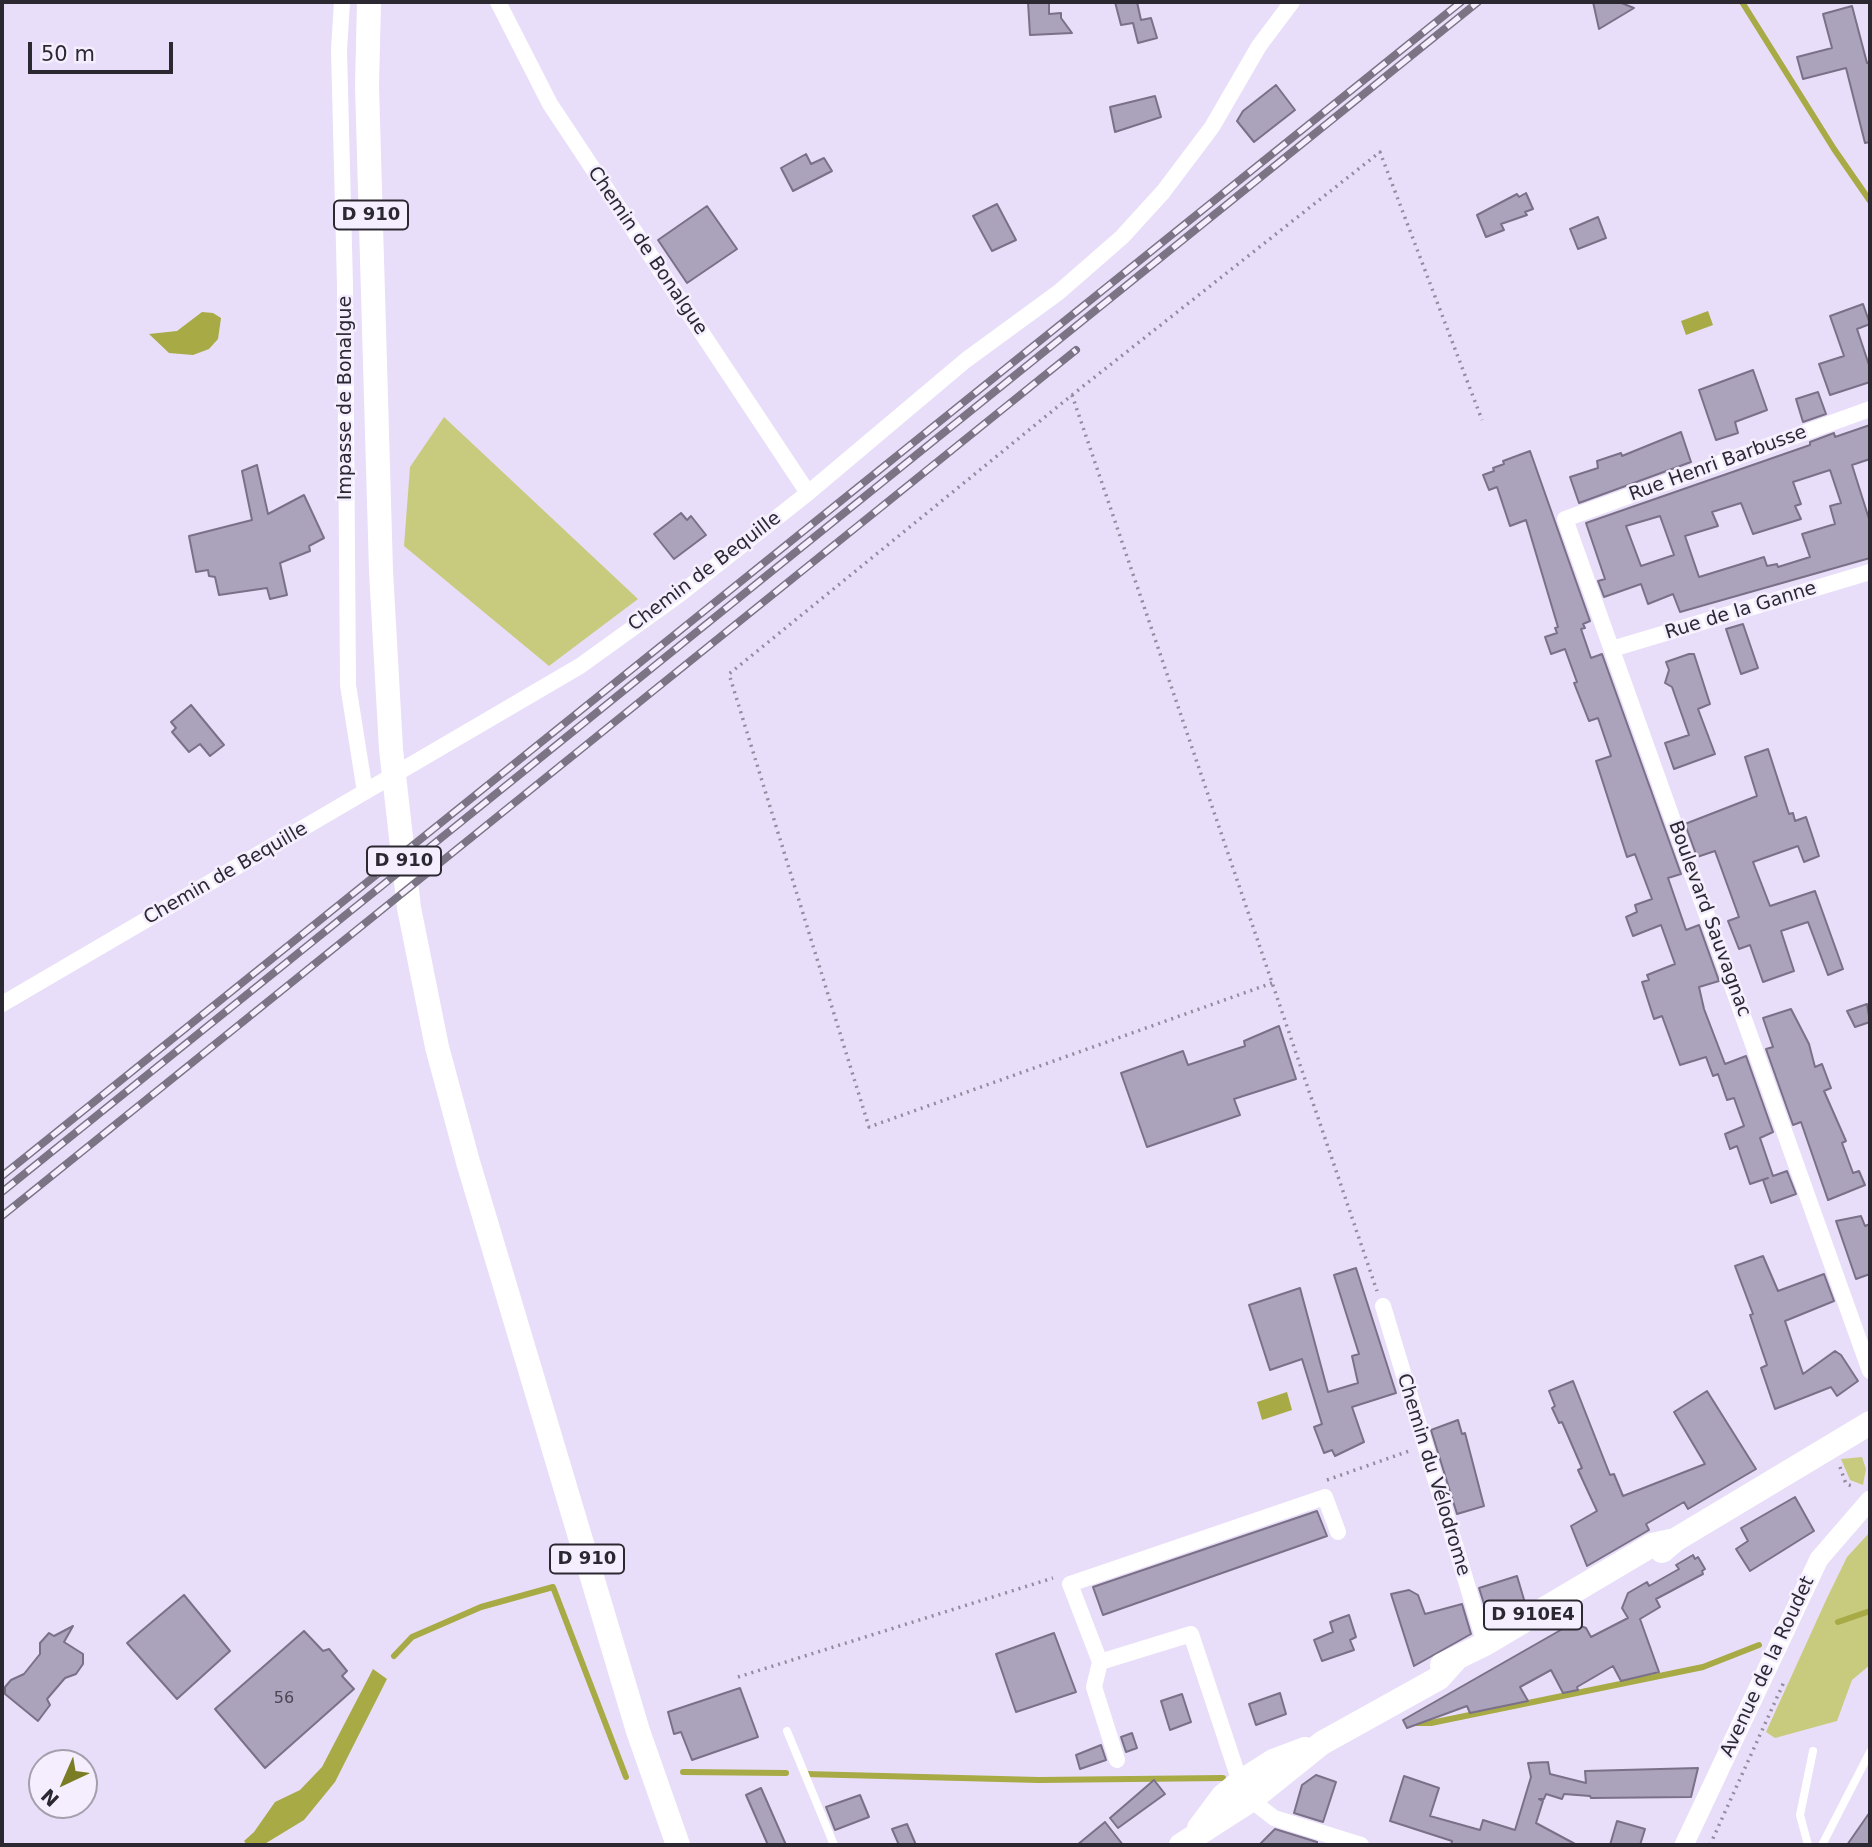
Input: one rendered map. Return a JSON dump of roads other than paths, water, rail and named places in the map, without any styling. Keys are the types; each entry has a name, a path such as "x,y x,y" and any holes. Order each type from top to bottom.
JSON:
{"main road":[{"name":"D 910","path":"369,2 367,86 381,571 391,749 410,908 437,1047 503,1283 638,1731 677,1842"},
{"name":"D 910E4","path":"1186,1841 1244,1792 1273,1761 1322,1742 1394,1702 1408,1685 1485,1644 1652,1545 1675,1540 1870,1423"},
{"name":"D 910E4","path":"1777,1480 1852,1447 1870,1446"}],"street":[{"name":"Impasse de Bonalgue","path":"342,2 339,50 345,285 348,685 361,784 365,792"},
{"name":"Chemin de Bonalgue","path":"499,2 550,104 808,493"},
{"name":"Chemin de Bequille","path":"2,1004 580,666 680,594 808,493 966,360 1059,292 1122,237 1163,192 1212,127 1259,46 1292,2"},
{"name":"Rue Henri Barbusse","path":"1565,519 1870,409"},
{"name":"Boulevard Sauvagnac","path":"1565,519 1870,1371"},
{"name":"Rue de la Ganne","path":"1612,649 1870,572"},
{"name":"Chemin du Vélodrome","path":"1382,1306 1485,1644"},
{"name":"Boulevard Sauvagnac","path":"1851,1318 1870,1349"},
{"name":"Avenue de la Roudet","path":"1684,1845 1819,1559 1865,1495"},
{"path":"1117,1760 1094,1687 1100,1662 1070,1584 1325,1497 1338,1532"},
{"path":"1100,1662 1191,1634 1244,1792 1274,1818 1361,1845"}],"lane":[{"path":"786,1731 834,1845"},
{"path":"1808,1845 1800,1815 1813,1751"},
{"path":"1822,1845 1870,1752"}],"waterway":[{"path":"1742,2 1834,149 1870,201"},
{"path":"394,1656 412,1637 481,1607 553,1587 626,1777"},
{"path":"1838,1622 1870,1611"},
{"path":"1415,1723 1431,1723 1703,1667 1759,1645"},
{"path":"683,1772 786,1773"},
{"path":"805,1774 1039,1780 1223,1778"}],"railway":[{"path":"2,1176 1461,2"},
{"path":"2,1192 1478,2"},
{"path":"2,1216 1076,350"}]}
